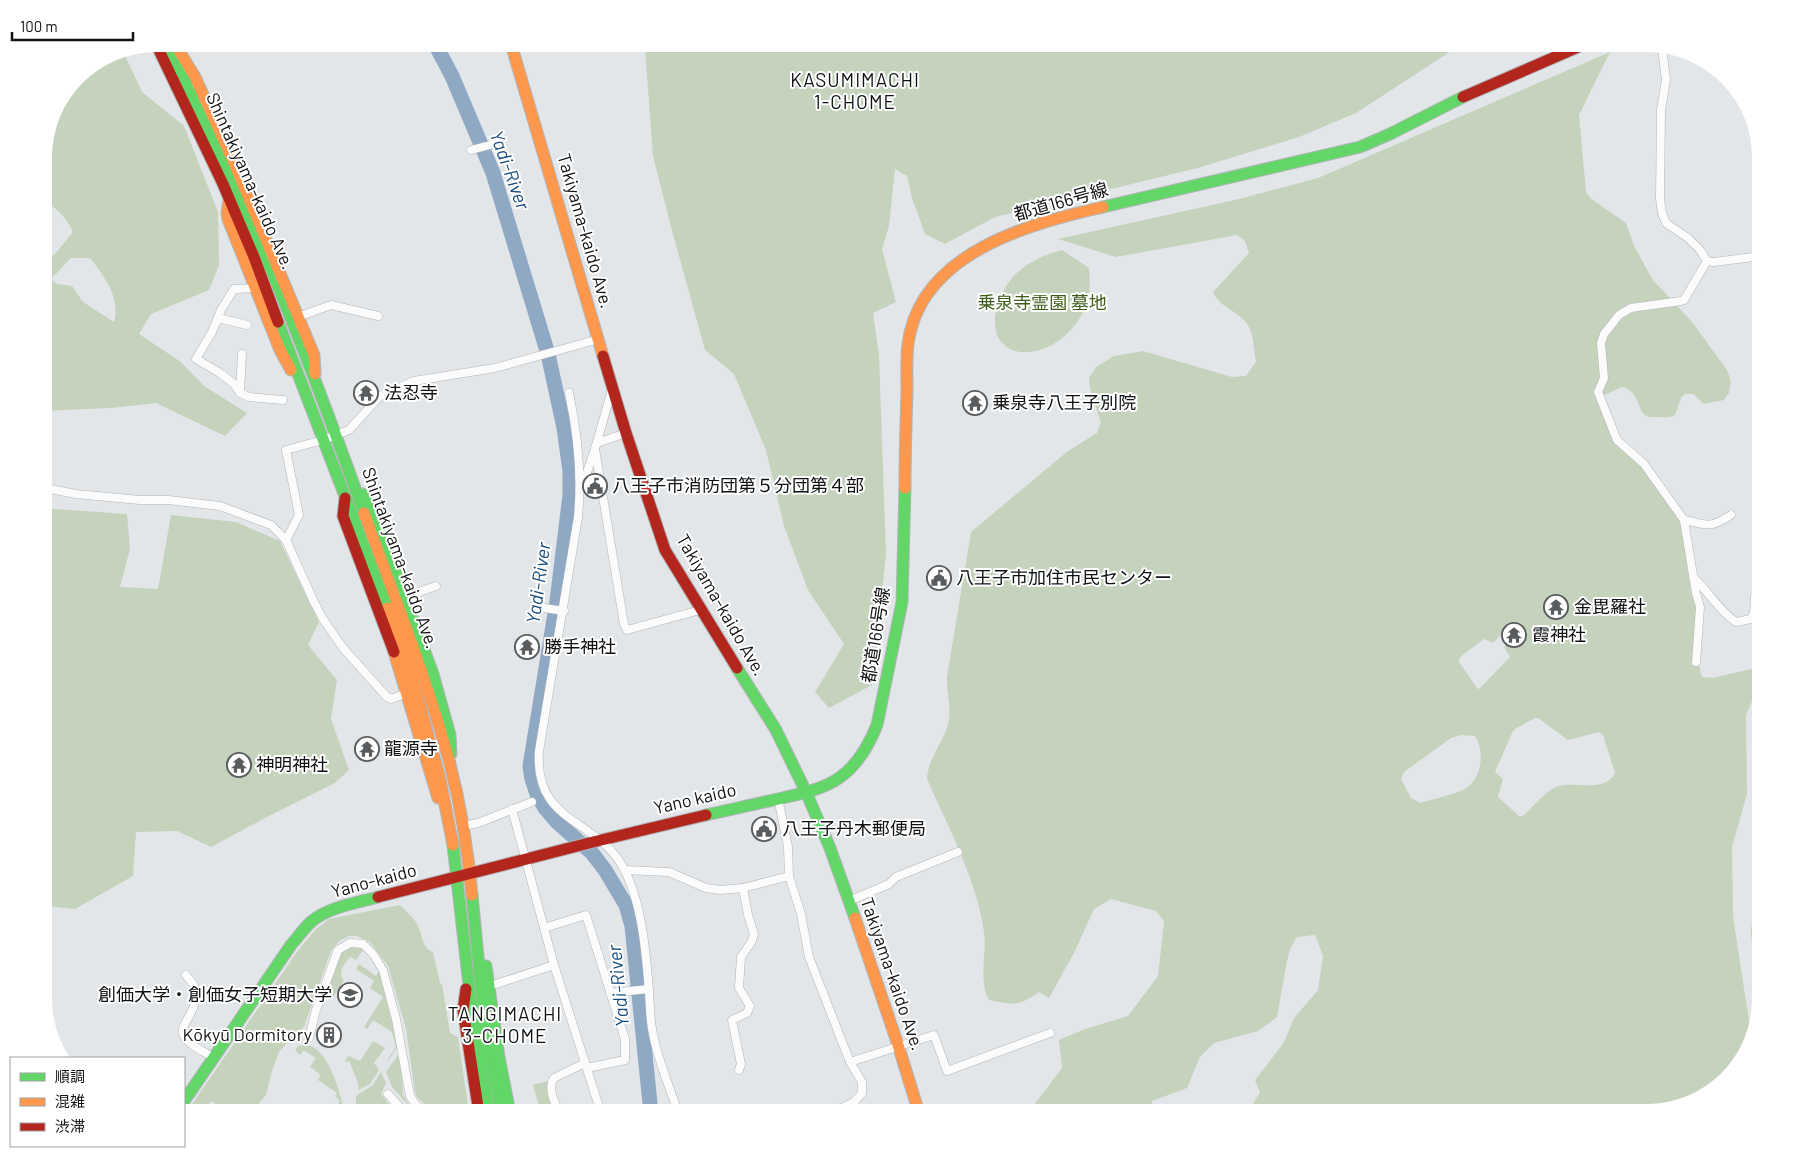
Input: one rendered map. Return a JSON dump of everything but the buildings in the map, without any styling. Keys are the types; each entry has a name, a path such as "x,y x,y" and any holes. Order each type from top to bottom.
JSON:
{"main road":[{"name":"都道166号線","path":"806,792 840,778 848,771 869,744 877,725 902,602 908,344 922,304 944,274 979,250 1037,224 1360,147 1382,138 1480,88 1566,52"},
{"name":"Shintakiyama-kaido Ave.","path":"160,53 244,232 407,658 436,762 454,852 468,979 487,1104"},
{"name":"Shintakiyama-kaido Ave.","path":"171,53 240,196 336,435 418,660 450,765 463,826 476,925 484,1018 498,1104"},
{"path":"181,53 198,83 255,208 315,360 315,381"},
{"name":"Takiyama-kaido Ave.","path":"514,53 626,433 665,550 700,610 776,730 806,792 830,848 849,901 916,1104"},
{"path":"229,200 228,219 280,350 307,398"},
{"path":"348,468 373,511 432,674 452,743 450,765"},
{"path":"345,497 343,516 380,612 407,693 432,782 449,826"},
{"name":"Yano kaido","path":"525,860 597,841 806,792"},
{"path":"457,878 525,860"},
{"name":"Yano-kaido","path":"185,1099 291,944 311,922 321,915 346,905 457,878"},
{"path":"476,925 490,986 499,1057 508,1104"},
{"path":"468,979 462,1010 478,1104"}],"street":[{"path":"1663,53 1666,80 1662,110 1660,199 1662,213 1666,223 1688,238 1700,250 1706,261"},
{"path":"473,150 492,144"},
{"path":"1706,261 1714,262 1752,257"},
{"path":"1696,662 1700,607 1684,520 1644,464 1618,440 1599,395 1604,378 1601,343 1604,334 1619,315 1629,309 1681,302 1684,300 1706,261"},
{"path":"256,288 234,289 196,359 220,373 234,384 240,393 249,397 283,400"},
{"path":"298,316 331,305 378,316"},
{"path":"218,318 247,325"},
{"path":"286,540 299,516 286,450 323,440 351,429 380,396 414,381 495,368 598,338"},
{"path":"240,393 242,354"},
{"path":"581,489 596,446 613,386"},
{"path":"569,393 577,438 581,489 538,767 540,780 553,805 597,841 612,850 624,870 634,894 638,913 652,1033 675,1104"},
{"path":"596,446 626,433"},
{"path":"596,446 624,624 627,630 700,610"},
{"path":"53,489 85,495 140,500 168,500 220,506 271,525 286,540 314,602 343,648 386,696 391,699 407,693"},
{"path":"1684,520 1710,526 1716,525 1732,515"},
{"path":"1694,578 1704,587 1728,618 1736,622 1750,618 1752,616"},
{"path":"405,597 436,586"},
{"path":"546,609 562,611"},
{"path":"778,798 788,847 789,876 801,914 809,957 850,1062 862,1082 862,1093 850,1104"},
{"path":"463,826 478,823 532,802"},
{"path":"512,810 554,965 598,1104"},
{"path":"849,901 889,884 896,876 958,852"},
{"path":"624,870 668,872 706,888 720,890 743,888 789,876"},
{"path":"739,1070 741,1064 732,1020 747,1013 750,1006 739,988 741,957 752,941 754,934 743,888"},
{"path":"544,928 586,915 625,1039 625,1060 586,1065 554,1078 550,1088 556,1104"},
{"path":"309,1038 316,1010 338,950 350,942 363,944 373,954 383,970 396,1019 410,1096 415,1104"},
{"path":"490,986 554,965"},
{"path":"186,975 195,986 195,1006 182,1026 182,1032 191,1044 213,1057"},
{"path":"610,992 647,989"},
{"path":"850,1062 899,1048 934,1035 947,1071 1050,1033"},
{"path":"388,1094 397,1104"}],"green space":[{"path":"1450,52 1356,113 1299,137 1198,168 995,217 945,244 925,234 912,198 907,176 895,169 889,226 882,249 896,302 873,313 879,355 886,554 872,685 829,708 815,692 844,644 808,590 784,526 766,450 734,374 705,350 653,156 645,53"},
{"path":"1610,52 1579,115 1586,192 1590,198 1626,223 1634,246 1653,280 1692,322 1727,370 1731,381 1729,393 1724,400 1704,404 1693,394 1685,394 1681,398 1675,415 1667,417 1651,417 1644,414 1632,393 1622,387 1600,397 1614,438 1641,465 1680,517 1698,607 1695,660 1699,665 1702,677 1713,678 1752,670 1752,701 1746,715 1747,794 1732,847 1733,916 1750,1024 1735,1058 1717,1078 1694,1094 1661,1104 1253,1104 1260,1092 1255,1080 1283,1044 1294,1018 1318,990 1323,956 1315,935 1297,937 1290,949 1277,1017 1258,1031 1214,1043 1200,1057 1187,1088 1152,1101 1152,1104 1035,1104 1062,1068 1059,1040 1085,1029 1128,1016 1158,976 1164,921 1156,911 1111,899 1094,909 1075,951 1049,998 1039,992 1015,1004 989,1000 983,975 984,932 975,893 961,854 927,779 930,764 948,724 947,676 971,532 1068,451 1097,433 1101,422 1091,393 1089,378 1096,367 1114,356 1143,351 1232,377 1246,376 1256,362 1251,331 1241,317 1220,302 1213,292 1249,253 1245,241 1237,235 1116,257 1058,239 1235,200 1318,178","holes":["1516,625 1524,632 1522,637 1504,647 1510,657 1479,689 1477,688 1459,662 1460,657 1484,639 1493,643 1506,629","1538,718 1568,740 1599,732 1603,735 1615,773 1610,779 1597,785 1564,785 1556,787 1543,796 1523,816 1519,816 1498,797 1503,779 1495,772 1512,733 1515,729","1461,735 1475,736 1478,742 1481,757 1475,779 1465,789 1449,795 1420,803 1411,798 1401,779 1404,772 1451,738"]},
{"path":"126,58 142,92 184,126 218,212 219,265 209,290 151,314 139,334 181,362 204,386 247,413 225,436 156,403 111,408 53,411 53,281 57,284 72,286 83,302 114,322 116,313 110,288 90,258 71,258 53,277 53,255 73,232 53,206 53,144 63,111 74,94 88,79 111,63"},
{"name":"乗泉寺霊園 墓地","path":"1062,250 1089,268 1089,296 1082,314 1077,323 1063,338 1046,348 1027,352 1015,351 1004,345 998,336 995,325 999,302 1004,290 1010,280 1028,264"},
{"path":"53,508 127,514 130,549 120,587 158,589 171,515 236,522 280,541 319,622 308,645 337,680 331,719 349,770 335,783 211,847 177,831 136,832 133,876 75,909 53,907"},
{"path":"400,905 415,921 424,944 433,952 440,983 442,984 450,1033 458,1037 468,1104 424,1104 417,1097 406,1029 388,966 370,942 357,936 349,936 339,941 331,951 304,1027 279,1052 266,1095 258,1104 215,1104 212,1101 209,1104 192,1104 299,949 316,929 329,919"},
{"path":"352,946 364,949 356,960 350,957 344,965 341,974 344,980 334,996 324,999 338,955"},
{"path":"359,964 376,976 379,971 398,1046 389,1060 396,1047 392,1032 373,1020 367,1029 364,1027 383,997 370,988 374,981 356,969"},
{"path":"373,1041 385,1048 374,1063 379,1070 370,1084 359,1090 349,1061 345,1061 348,1056 360,1061"},
{"path":"306,1045 313,1047 319,1052 330,1067 342,1104 338,1104 340,1101 335,1096 337,1093 318,1080 321,1075 310,1067 316,1058 303,1050 300,1055 295,1050 298,1046"},
{"path":"400,1052 403,1094 409,1104 392,1087 386,1072"},
{"path":"381,1072 386,1083 381,1094 389,1104 356,1104 356,1096 373,1085"},
{"path":"548,1081 554,1104 538,1104 533,1085"}],"waterway":[{"name":"Yadi-River","path":"440,53 452,76 493,173 548,354 564,428 570,471 570,495 557,601 530,766 532,779 537,794 545,808 558,823 592,853 605,870 626,905 632,926 650,1104"}],"traffic: fast":[{"path":"171,53 221,155 265,255 364,513"},
{"path":"1103,207 1360,147 1463,97"},
{"path":"278,322 388,608"},
{"path":"706,815 818,789 846,773 866,747 877,725 902,602 905,488"},
{"path":"363,494 373,511 433,674 450,735 451,754"},
{"path":"737,668 776,730 806,792 830,848 855,918"},
{"path":"453,845 471,1003 488,1104"},
{"path":"472,895 484,1018 499,1104"},
{"path":"185,1100 291,945 306,927 326,912 378,897"},
{"path":"486,966 499,1057 508,1104"}],"traffic: slow":[{"path":"180,53 195,77 234,163 314,355 315,374"},
{"path":"514,53 603,356"},
{"path":"229,200 228,219 280,350 291,370"},
{"path":"905,488 908,344 917,313 933,287 955,265 982,248 1012,234 1043,223 1103,207"},
{"path":"364,513 421,669 441,732 458,796 472,895"},
{"path":"388,608 412,677 440,779 453,845"},
{"path":"394,652 438,798"},
{"path":"855,918 916,1104"}],"traffic: jam":[{"path":"1463,97 1566,52"},
{"path":"160,53 223,184 254,257 278,322"},
{"path":"603,356 626,433 665,550 737,668"},
{"path":"345,498 343,516 394,652"},
{"path":"378,897 706,815"},
{"path":"466,989 463,1010 478,1104"}],"place":[{"name":"法忍寺","path":"366,393"},
{"name":"乗泉寺八王子別院","path":"975,403"},
{"name":"八王子市消防団第５分団第４部","path":"595,486"},
{"name":"八王子市加住市民センター","path":"939,578"},
{"name":"金毘羅社","path":"1556,607"},
{"name":"霞神社","path":"1514,635"},
{"name":"勝手神社","path":"527,647"},
{"name":"龍源寺","path":"367,749"},
{"name":"神明神社","path":"239,765"},
{"name":"八王子丹木郵便局","path":"764,829"},
{"name":"創価大学・創価女子短期大学","path":"350,995"},
{"name":"Kōkyū Dormitory","path":"329,1035"}],"district":[{"name":"KASUMIMACHI 1-CHOME","path":"855,91"},
{"name":"TANGIMACHI 3-CHOME","path":"505,1025"}]}
